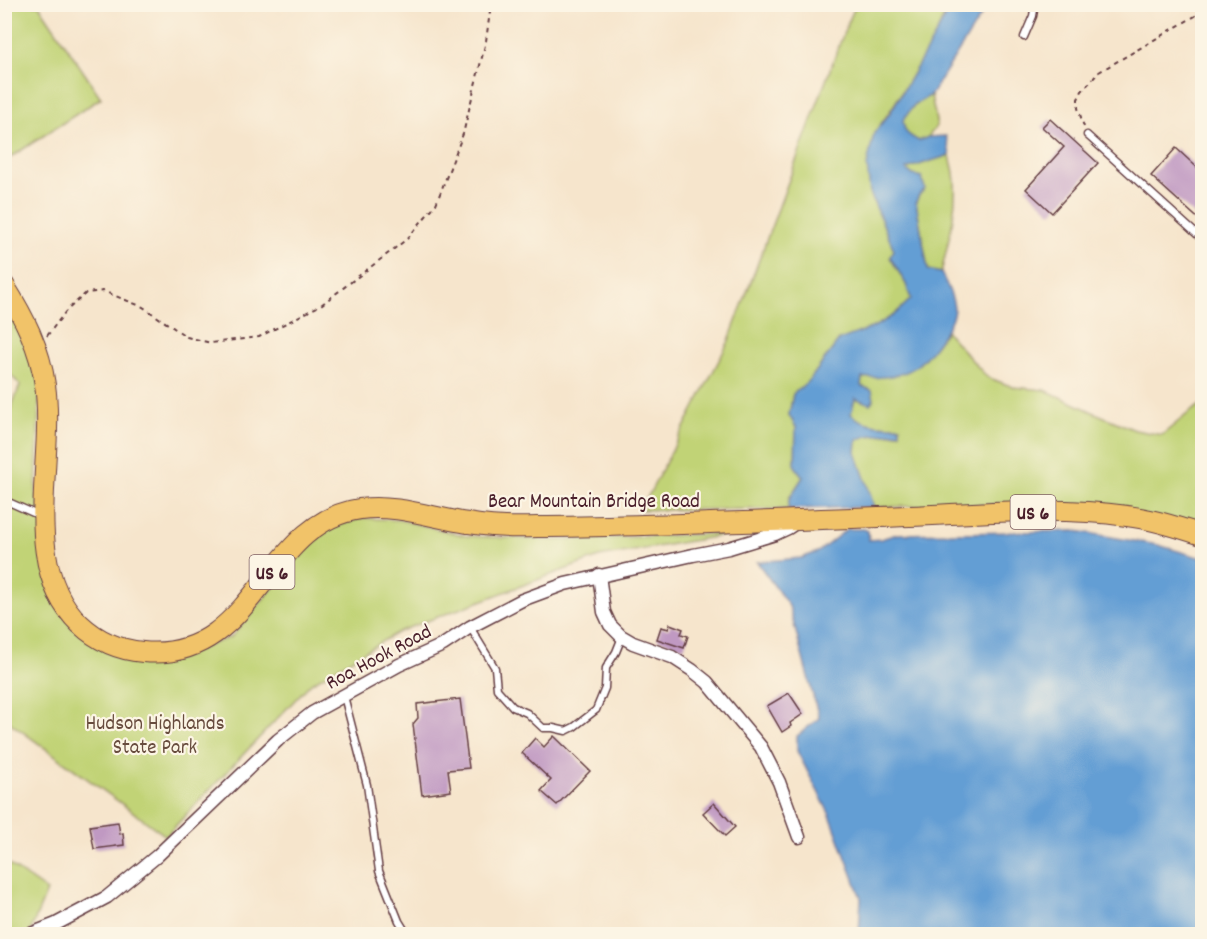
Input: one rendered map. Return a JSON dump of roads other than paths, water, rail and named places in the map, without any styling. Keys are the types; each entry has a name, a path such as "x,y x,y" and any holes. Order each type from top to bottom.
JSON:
{"highway":[{"name":"Bear Mountain Bridge Road","path":"4,285 22,315 37,349 44,374 47,429 44,517 50,573 61,599 73,618 95,637 126,650 152,653 182,649 208,638 244,607 304,536 324,521 349,511 369,508 394,509 469,524 512,527 1089,512 1155,521 1203,535"}],"street":[{"name":"Roa Hook Road","path":"31,934 56,924 107,897 157,856 278,740 312,713 399,665 443,645 470,627 522,600 565,584 729,548 782,531 801,519"},
{"path":"599,575 604,612 610,625 622,637 672,657 707,682 761,747 779,782 799,837"}],"lane":[{"path":"1024,37 1031,22 1035,4"},
{"path":"1087,135 1203,239"},
{"path":"4,500 44,517"},
{"path":"470,627 495,668 497,689 513,707 527,713 543,728 566,731 596,710 605,688 606,668 622,637"},
{"path":"344,696 367,785 379,871 399,921 407,934"}],"water":[{"path":"947,5 983,5 981,16 931,95 914,105 903,120 907,133 919,141 928,137 946,136 950,155 906,169 913,175 922,177 925,189 916,202 928,270 941,273 952,299 953,315 938,342 918,365 894,376 862,378 861,386 872,390 874,399 870,404 855,398 851,414 868,423 900,426 900,432 867,436 857,440 856,453 874,507 788,509 789,499 803,477 795,466 796,427 789,415 793,394 809,381 839,340 874,327 894,315 911,299 906,284 890,257 894,250 870,193 867,165 874,133 890,113 935,36 944,19"},
{"path":"847,529 868,531 869,540 897,534 1076,531 1158,545 1202,558 1202,934 859,934 861,898 830,815 797,751 797,736 819,718 789,606 757,562 801,558 818,552"}],"park label":[{"name":"Hudson Highlands State Park","path":"155,734"}]}
